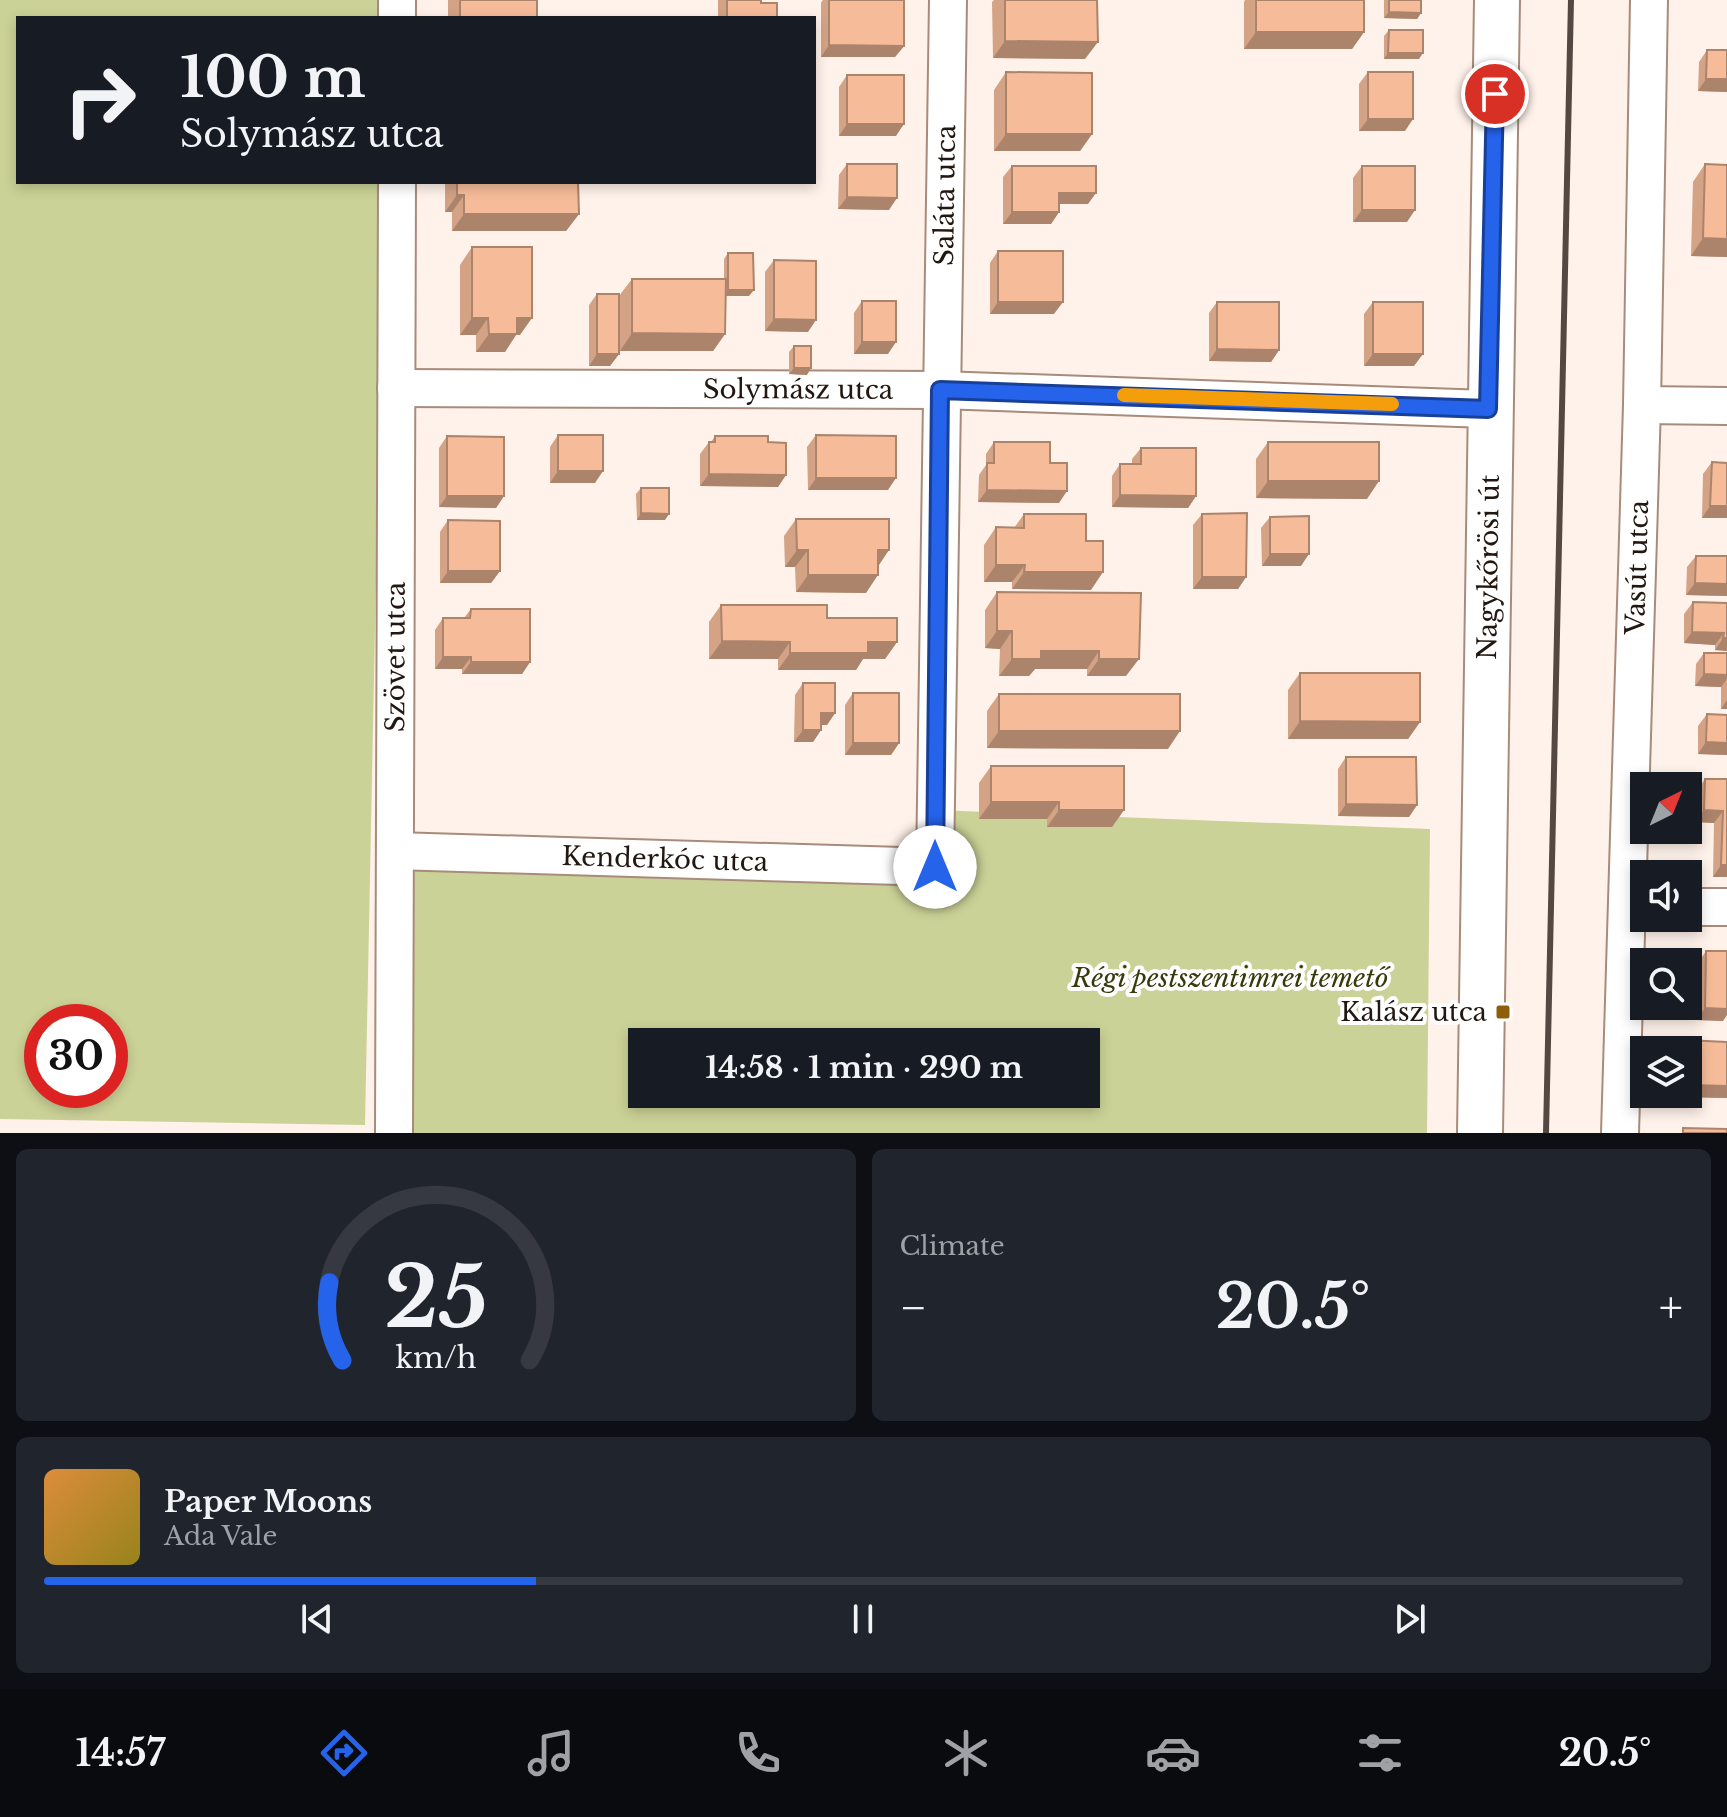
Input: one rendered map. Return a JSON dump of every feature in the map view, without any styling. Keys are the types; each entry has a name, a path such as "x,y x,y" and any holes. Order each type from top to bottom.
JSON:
{"main road":[{"name":"Nagykőrösi út","path":"1480,1133 1488,409 1497,0"}],"street":[{"name":"Saláta utca","path":"935,867 948,0"},
{"name":"Vasút utca","path":"1636,860 1649,0"},
{"name":"Szövet utca","path":"394,1133 397,184"},
{"name":"Solymász utca","path":"396,388 940,390 1488,409"},
{"path":"1642,405 1727,406"},
{"name":"Kenderkóc utca","path":"395,851 935,867"},
{"path":"1702,907 1727,907"},
{"name":"Vasút utca","path":"1620,1133 1633,932"}],"green space":[{"path":"0,0 387,0 387,16 16,16 16,184 384,184 365,1125 0,1119"},
{"name":"Régi pestszentimrei temető","path":"936,810 1430,829 1427,1133 394,1133 395,851 935,867"}],"building":[{"path":"460,0 537,0 537,16 460,16"},
{"path":"727,0 777,3 777,16 727,16"},
{"path":"829,0 904,0 904,46 829,45"},
{"path":"1005,0 1097,0 1098,42 1005,41"},
{"path":"1256,0 1364,0 1364,32 1256,32"},
{"path":"1389,0 1421,0 1421,13 1389,12"},
{"path":"1389,30 1423,30 1423,53 1388,53"},
{"path":"1707,50 1727,50 1727,79 1706,79"},
{"path":"1006,72 1092,73 1092,134 1006,134"},
{"path":"1368,72 1413,72 1413,119 1368,119"},
{"path":"847,75 904,75 904,124 847,124"},
{"path":"847,164 897,164 897,198 847,197"},
{"path":"1705,164 1727,165 1727,239 1703,238"},
{"path":"1012,166 1096,166 1096,193 1059,193 1059,212 1012,212"},
{"path":"1362,166 1415,166 1415,210 1362,210"},
{"path":"457,184 578,184 579,214 464,214 464,195 457,195"},
{"path":"472,247 532,247 532,318 517,318 517,334 489,334 488,318 472,318"},
{"path":"998,251 1063,251 1063,302 998,302"},
{"path":"728,253 753,253 754,290 728,290"},
{"path":"774,260 816,261 816,320 774,319"},
{"path":"632,279 726,279 725,334 632,333"},
{"path":"597,294 619,294 619,354 597,354"},
{"path":"862,301 896,301 896,342 862,342"},
{"path":"1217,302 1279,302 1279,350 1217,349"},
{"path":"1373,302 1423,302 1423,354 1373,354"},
{"path":"794,346 811,346 811,368 794,368"},
{"path":"558,435 603,435 603,471 558,471"},
{"path":"816,435 896,436 896,478 816,478"},
{"path":"447,436 504,437 504,496 447,496"},
{"path":"715,436 768,436 768,442 786,443 786,475 709,474 709,442 715,442"},
{"path":"994,442 1050,442 1050,463 1067,463 1067,491 987,490 987,463 994,463"},
{"path":"1268,442 1379,442 1379,481 1268,481"},
{"path":"1141,448 1196,448 1196,496 1120,495 1120,464 1141,464"},
{"path":"1712,462 1727,463 1727,506 1710,506"},
{"path":"641,488 669,488 669,514 641,513"},
{"path":"1247,513 1246,577 1202,577 1202,514"},
{"path":"1024,514 1086,514 1086,541 1103,541 1103,572 1024,572 1025,565 996,565 996,527 1024,528"},
{"path":"1309,516 1309,554 1270,554 1270,517"},
{"path":"796,519 889,519 889,550 878,550 878,575 808,575 808,550 797,550"},
{"path":"448,520 500,521 500,571 448,571"},
{"path":"1696,556 1727,556 1727,584 1695,583"},
{"path":"997,592 1141,593 1139,659 1099,659 1099,651 1041,651 1041,659 1012,659 1012,631 997,631"},
{"path":"1693,602 1727,603 1727,638 1723,638 1724,633 1692,632"},
{"path":"721,605 827,605 827,618 897,618 897,642 868,642 868,653 790,653 790,642 722,641"},
{"path":"471,609 530,609 530,662 471,662 471,657 443,657 443,618 470,618"},
{"path":"1704,653 1727,653 1727,675 1704,674"},
{"path":"1300,673 1420,673 1420,722 1300,721"},
{"path":"803,683 835,683 835,713 821,713 821,730 803,730"},
{"path":"853,693 899,693 899,743 853,743"},
{"path":"999,694 1180,694 1180,731 999,731"},
{"path":"1707,714 1727,715 1727,743 1706,742"},
{"path":"1346,757 1416,757 1417,805 1346,804"},
{"path":"991,766 1124,766 1124,810 1059,810 1059,802 991,802"},
{"path":"1705,779 1727,779 1727,865 1721,865 1723,811 1704,810"},
{"path":"1706,951 1727,951 1727,1009 1705,1008"},
{"path":"1702,1041 1727,1042 1727,1086 1702,1085"},
{"path":"1683,1128 1727,1129 1727,1133 1683,1133"}],"railway":[{"path":"1546,1133 1571,0"}],"slow traffic":[{"path":"1124,395 1392,404"}],"place":[{"name":"Kalász utca","path":"1503,1012"}],"route":[{"path":"935,867 940,390 1488,409 1495,94"}]}
